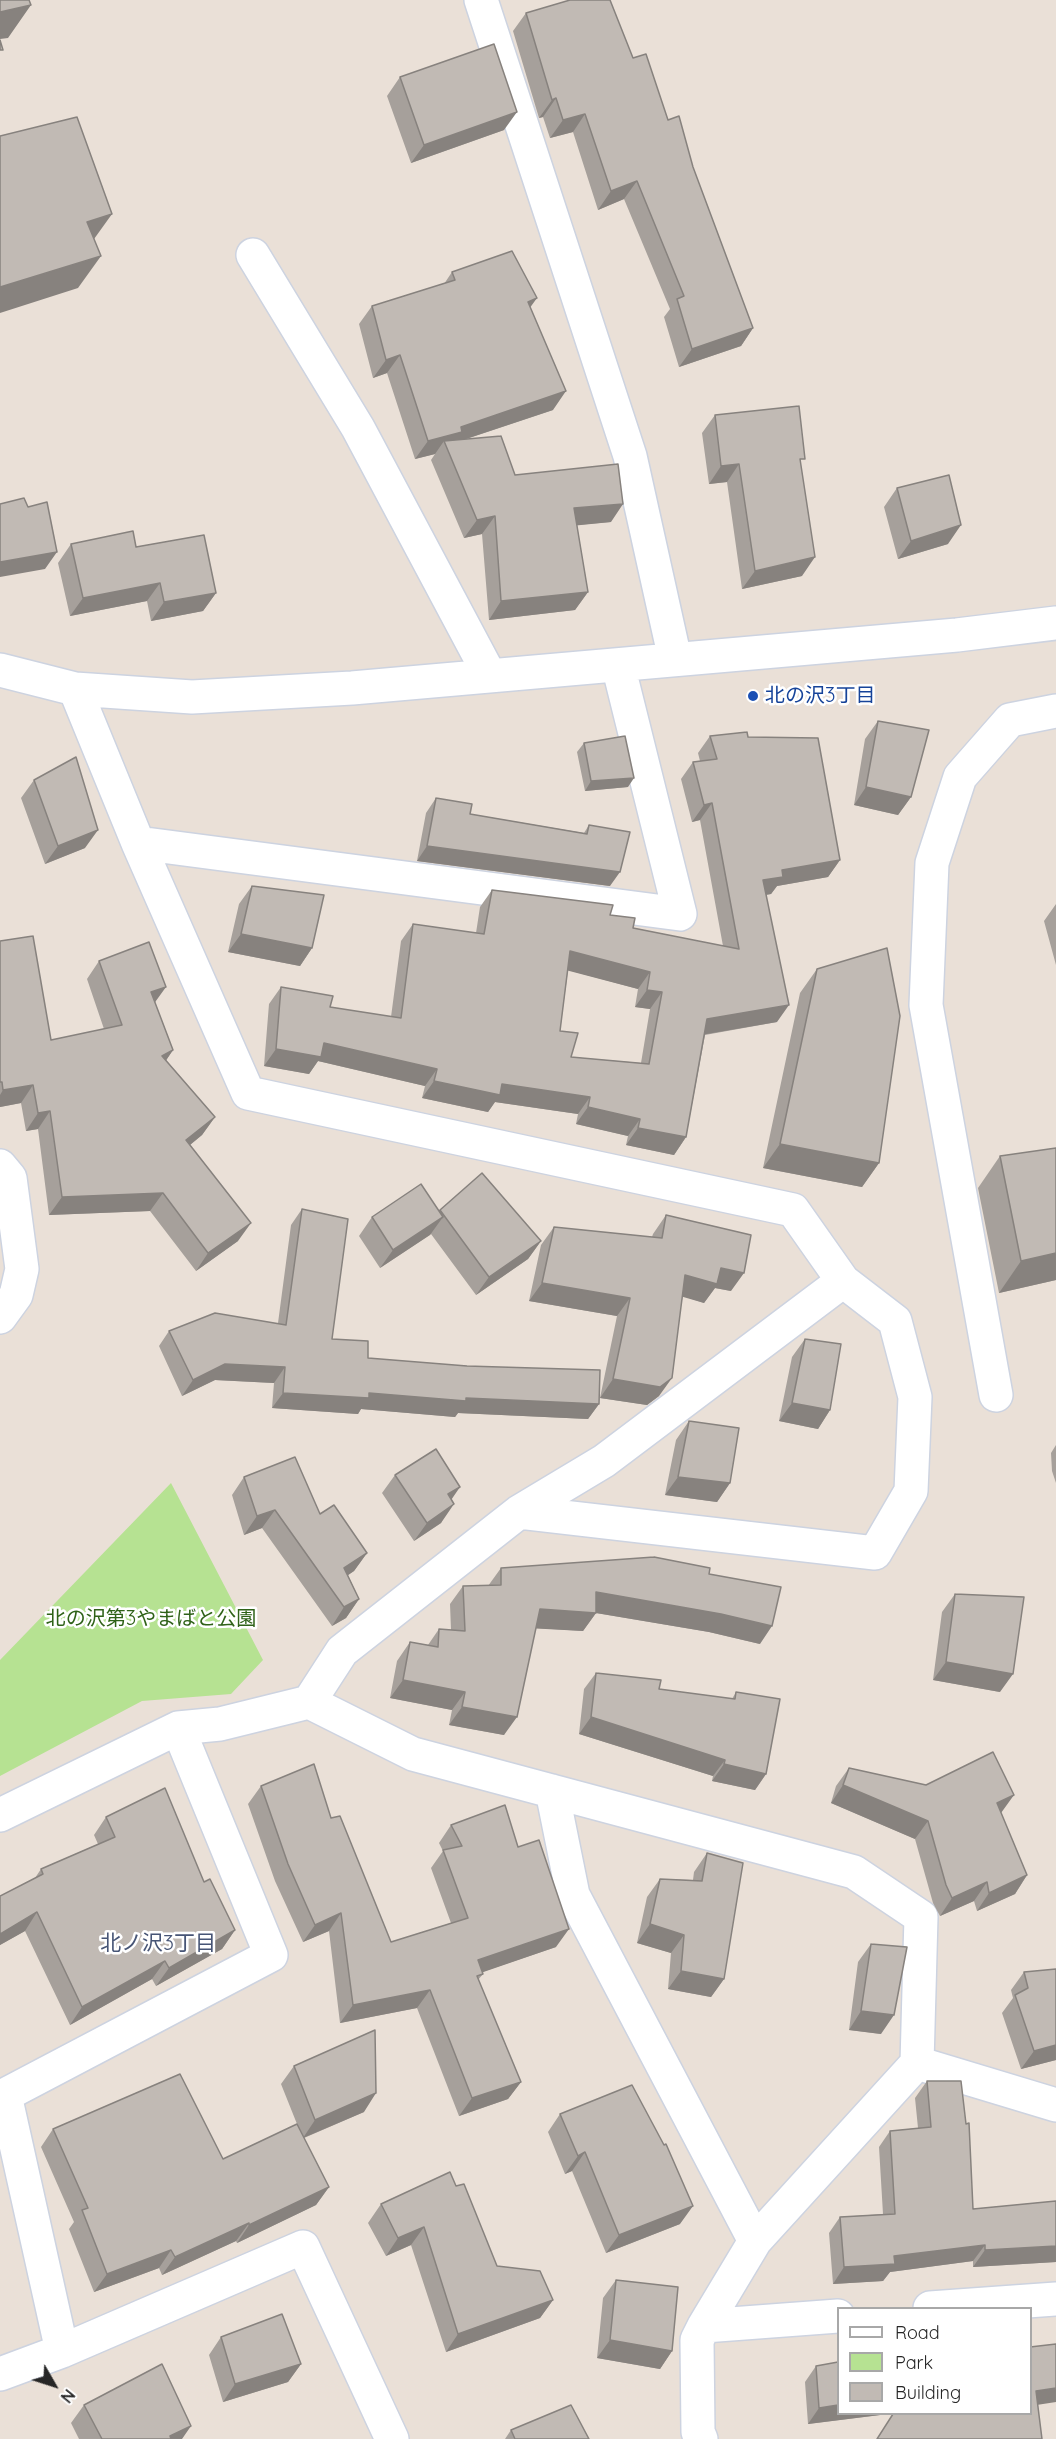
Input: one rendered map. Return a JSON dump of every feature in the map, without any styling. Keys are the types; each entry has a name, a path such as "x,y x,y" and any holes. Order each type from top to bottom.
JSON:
{"street":[{"path":"481,0 630,456 675,659"},
{"path":"253,255 358,428 490,676"},
{"path":"0,670 75,689 192,697 352,688 957,635 1056,623"},
{"path":"138,843 680,914 618,665"},
{"path":"75,689 138,843 248,1093 793,1209 843,1281 895,1321 915,1397 911,1491 875,1553 519,1512"},
{"path":"996,1395 926,1005 932,863 960,777 1010,720 1056,711"},
{"path":"0,1166 10,1178 21,1269 16,1295 0,1317"},
{"path":"309,1702 342,1651 519,1512 604,1461 843,1281"},
{"path":"0,1815 178,1728 220,1724 309,1702 413,1754 854,1872 921,1917 917,2063 755,2241 704,2326 697,2340 698,2432 701,2439"},
{"path":"62,2351 5,2095 271,1955 178,1728"},
{"path":"552,1791 573,1895 755,2241"},
{"path":"917,2063 1056,2105"},
{"path":"0,2374 62,2351 303,2247 392,2439"},
{"path":"944,2307 1056,2299"},
{"path":"704,2326 837,2316"}],"green space":[{"name":"北の沢第3やまばと公園","path":"171,1483 263,1660 231,1694 142,1701 0,1776 0,1660"}],"building":[{"path":"0,0 29,0 31,5 0,12"},
{"path":"570,0 610,0 633,58 646,54 668,120 679,116 693,167 753,328 692,349 677,299 684,296 637,181 611,191 585,114 563,120 556,98 552,100 526,13"},
{"path":"494,44 517,112 424,145 400,77"},
{"path":"77,117 112,214 87,222 101,256 0,287 0,136"},
{"path":"512,251 537,298 528,302 566,391 461,427 462,432 428,441 400,355 386,360 372,306 455,280 452,272"},
{"path":"799,406 805,459 800,459 815,557 755,571 739,464 721,466 715,415"},
{"path":"501,436 515,475 618,464 623,504 574,508 588,592 501,601 495,516 477,520 444,441"},
{"path":"949,475 961,525 911,541 897,488"},
{"path":"24,498 28,507 47,502 57,552 0,562 0,504"},
{"path":"133,531 136,547 204,535 216,593 164,602 160,583 83,598 71,544"},
{"path":"878,721 929,730 911,797 866,787"},
{"path":"747,732 748,737 818,738 840,860 782,870 783,877 763,880 789,1005 707,1019 686,1137 638,1128 640,1119 588,1107 590,1097 502,1084 500,1095 434,1081 437,1069 324,1043 321,1057 276,1049 281,987 333,996 330,1007 401,1018 413,924 484,934 492,890 613,905 610,915 635,918 633,928 739,949 712,803 704,805 693,762 717,759 710,736","holes":["570,951 650,972 647,990 662,992 649,1064 571,1057 578,1033 560,1031"]},
{"path":"625,736 634,778 591,781 584,743"},
{"path":"76,757 98,830 58,846 34,780"},
{"path":"436,798 472,804 470,814 587,834 589,825 630,832 620,872 427,846"},
{"path":"252,886 324,895 312,948 241,934"},
{"path":"33,936 51,1040 122,1025 99,961 149,942 166,987 151,992 173,1050 162,1056 215,1117 186,1140 251,1223 208,1253 163,1193 62,1197 50,1111 38,1113 33,1085 3,1090 2,1082 0,1082 0,941"},
{"path":"887,948 900,1016 879,1163 780,1144 817,969"},
{"path":"1056,1148 1056,1253 1021,1261 1000,1156"},
{"path":"482,1173 541,1241 489,1277 440,1210"},
{"path":"421,1184 443,1217 393,1250 372,1217"},
{"path":"302,1209 348,1219 332,1339 368,1341 368,1358 467,1366 600,1370 599,1404 466,1398 466,1401 369,1393 369,1398 283,1393 285,1367 225,1364 193,1380 169,1331 215,1313 286,1325"},
{"path":"666,1215 751,1235 744,1273 721,1268 717,1284 685,1275 672,1378 660,1387 613,1379 630,1298 542,1283 554,1227 662,1238"},
{"path":"805,1339 841,1344 830,1410 792,1403"},
{"path":"689,1421 739,1428 730,1483 678,1477"},
{"path":"436,1449 460,1487 448,1494 454,1504 427,1523 395,1475"},
{"path":"295,1457 320,1514 334,1505 367,1553 344,1568 359,1599 344,1607 275,1510 257,1516 244,1477"},
{"path":"654,1557 710,1568 709,1574 781,1587 772,1626 721,1614 596,1592 596,1613 540,1609 517,1717 462,1707 465,1692 403,1680 410,1642 438,1647 439,1629 465,1631 463,1586 501,1585 501,1568"},
{"path":"955,1594 1024,1597 1013,1674 946,1662"},
{"path":"596,1673 661,1680 659,1689 735,1699 736,1692 780,1699 766,1774 724,1764 725,1760 591,1717"},
{"path":"993,1752 1014,1795 997,1803 1027,1875 989,1893 987,1882 952,1898 946,1885 928,1821 843,1785 849,1768 926,1785"},
{"path":"314,1764 331,1818 340,1816 391,1942 468,1918 443,1850 462,1846 451,1825 505,1805 518,1847 539,1840 569,1929 478,1960 483,1974 477,1976 521,2082 472,2098 430,1990 353,2005 341,1913 315,1925 288,1864 261,1786"},
{"path":"165,1788 204,1882 210,1879 235,1930 169,1968 165,1961 82,2007 37,1912 0,1934 0,1896 43,1874 41,1869 115,1837 106,1817"},
{"path":"707,1853 743,1863 724,1979 681,1971 684,1935 650,1924 660,1879 702,1881"},
{"path":"871,1944 907,1947 894,2015 861,2011"},
{"path":"1056,1969 1056,2045 1034,2051 1015,1995 1028,1988 1024,1972"},
{"path":"375,2030 376,2093 315,2120 294,2066"},
{"path":"180,2074 223,2159 297,2124 329,2187 175,2257 171,2250 107,2274 82,2210 88,2208 53,2129"},
{"path":"927,2081 961,2081 966,2124 969,2123 973,2209 1056,2201 1056,2246 985,2250 985,2245 894,2256 895,2264 844,2267 840,2217 895,2214 890,2131 931,2127"},
{"path":"632,2085 664,2145 666,2144 693,2206 619,2235 585,2152 578,2156 560,2114"},
{"path":"450,2172 456,2186 464,2184 497,2266 540,2271 553,2300 458,2334 424,2227 398,2238 381,2204"},
{"path":"616,2280 678,2287 672,2351 610,2340"},
{"path":"282,2314 301,2364 235,2384 221,2337"},
{"path":"1056,2344 1056,2388 1036,2391 1042,2439 877,2439 892,2415 1032,2415 1032,2347"},
{"path":"837,2362 837,2405 819,2408 816,2366"},
{"path":"162,2364 191,2426 170,2436 171,2439 102,2439 84,2405"},
{"path":"571,2405 589,2439 515,2439 511,2430"}],"place":[{"name":"北の沢3丁目","path":"753,696"}],"district":[{"name":"北ノ沢3丁目","path":"158,1944"}]}
